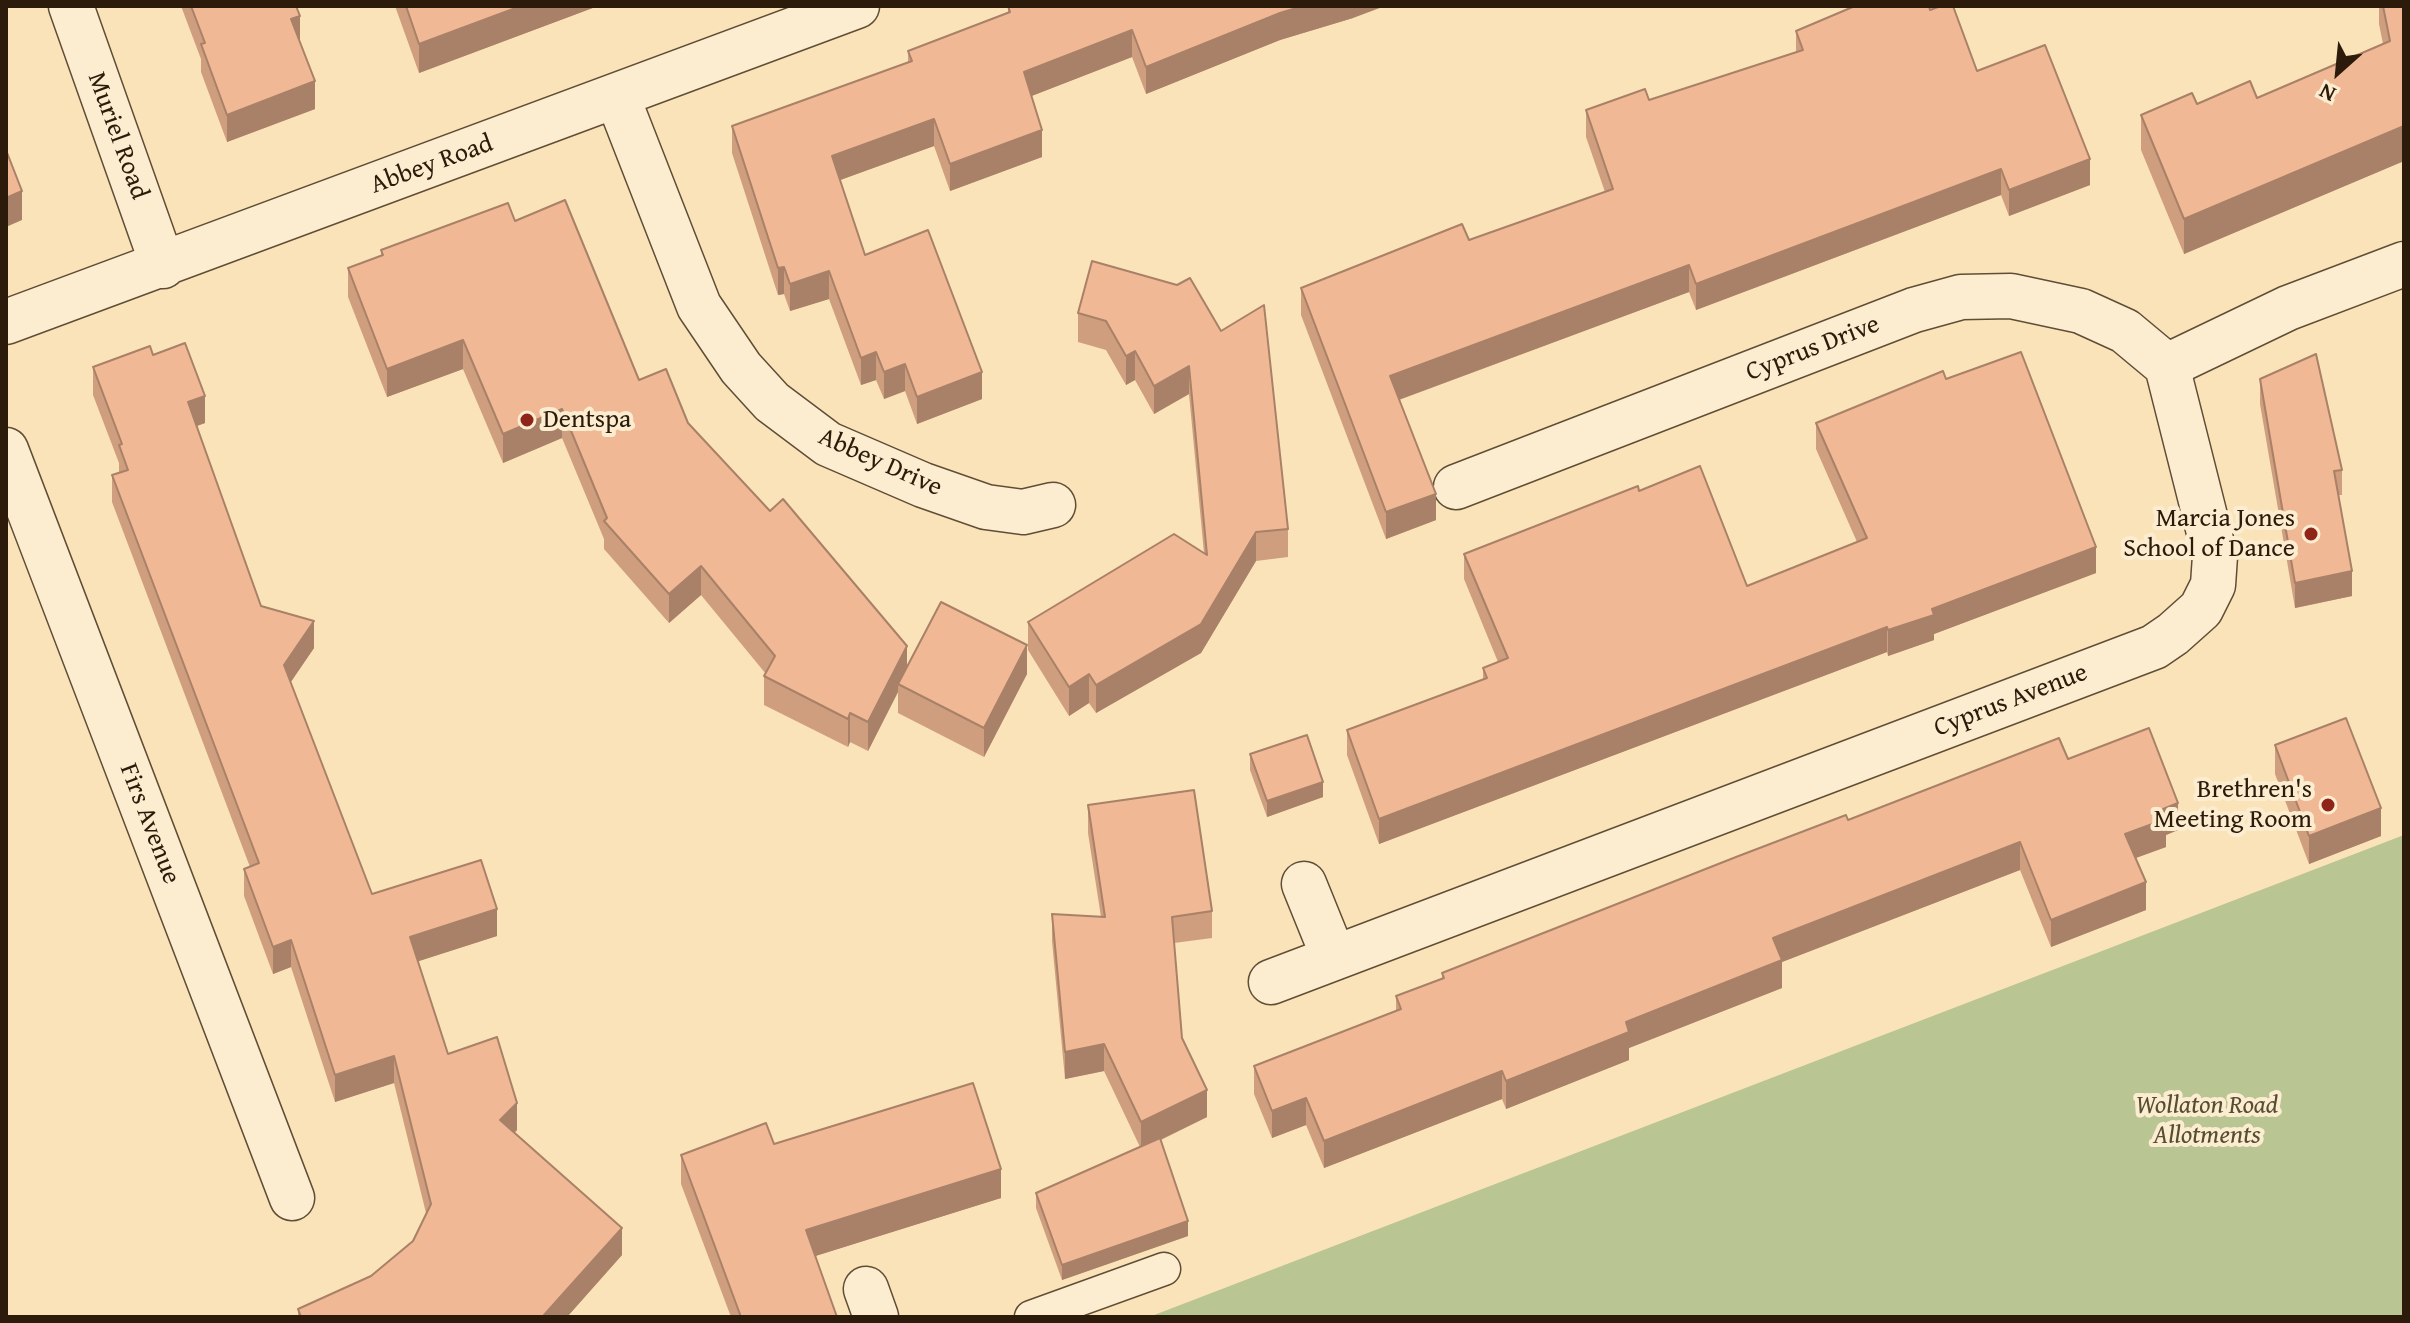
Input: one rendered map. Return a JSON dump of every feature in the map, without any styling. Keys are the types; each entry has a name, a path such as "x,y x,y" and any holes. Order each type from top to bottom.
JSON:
{"street":[{"name":"Muriel Road","path":"71,6 163,266"},
{"name":"Abbey Road","path":"6,322 857,6"},
{"name":"Abbey Drive","path":"617,96 699,306 741,368 772,402 828,444 923,485 986,507 1023,512 1053,505"},
{"path":"2167,366 2288,308 2404,264"},
{"name":"Cyprus Drive","path":"1456,487 1914,310 1961,297 2011,296 2081,311 2125,331 2167,366"},
{"name":"Cyprus Avenue","path":"1271,982 2154,647 2173,634 2201,609 2213,585 2215,556 2167,366"},
{"name":"Firs Avenue","path":"6,450 292,1198"},
{"path":"1304,884 1334,958"}],"lane":[{"path":"1031,1317 1164,1269"}],"green space":[{"name":"Wollaton Road Allotments","path":"2404,835 2404,1317 1149,1317"}],"building":[{"path":"191,6 296,6 300,16 291,19 315,81 227,115 201,44 205,43"},
{"path":"406,6 521,6 419,44"},
{"path":"1008,6 1303,6 1146,67 1132,30 1024,72 1042,130 950,164 934,119 832,156 865,255 928,230 982,372 917,397 905,364 884,372 876,352 861,358 829,271 790,284 784,267 778,268 732,126 912,61 908,51 1010,12"},
{"path":"1855,6 1929,6 1930,10 1953,6 1977,71 2045,45 2090,159 2009,190 2001,169 1696,284 1689,265 1390,376 1436,494 1386,512 1301,288 1462,224 1469,240 1613,189 1586,110 1645,89 1649,100 1803,50 1796,31"},
{"path":"2383,6 2404,6 2404,126 2184,219 2141,115 2192,93 2197,104 2250,81 2257,98 2390,41"},
{"path":"6,150 22,191 6,198"},
{"path":"565,200 639,380 666,369 688,423 770,511 783,499 907,646 868,722 850,713 848,719 764,676 775,656 701,566 669,594 604,521 607,518 562,409 503,434 463,340 387,369 348,268 383,255 381,250 508,203 515,221"},
{"path":"1092,261 1177,285 1190,278 1221,331 1264,305 1288,529 1256,532 1201,624 1096,685 1089,674 1069,687 1028,622 1174,534 1207,555 1189,366 1154,386 1135,351 1126,356 1106,321 1078,313"},
{"path":"185,343 205,396 188,402 261,606 314,621 284,665 372,894 481,860 497,909 410,937 448,1054 497,1037 517,1103 500,1120 622,1228 544,1315 546,1317 301,1317 298,1309 371,1276 413,1241 431,1204 394,1056 335,1075 291,940 273,947 244,869 259,863 112,475 128,470 119,445 122,444 93,367 150,346 153,355"},
{"path":"2021,352 2096,547 1932,609 1934,615 1888,630 1887,627 1379,819 1347,730 1487,678 1483,668 1508,658 1464,554 1638,486 1639,491 1700,466 1747,586 1867,538 1816,423 1943,371 1946,379"},
{"path":"2316,354 2342,470 2334,471 2352,571 2295,583 2260,379"},
{"path":"941,602 1027,645 984,728 898,684"},
{"name":"Brethren's Meeting Room","path":"2346,718 2381,808 2309,836 2275,745"},
{"path":"2149,728 2178,803 2163,809 2166,819 2125,834 2146,882 2051,920 2020,842 1773,938 1782,960 1626,1022 1629,1032 1506,1081 1502,1071 1324,1141 1306,1098 1272,1111 1254,1066 1401,1009 1396,996 1444,978 1442,973 1846,815 1848,820 2059,738 2068,759"},
{"path":"1307,735 1323,782 1267,801 1250,754"},
{"path":"1194,790 1212,911 1172,917 1182,1038 1207,1090 1141,1122 1104,1044 1065,1052 1052,914 1105,917 1088,805"},
{"path":"973,1083 1001,1169 806,1230 837,1317 741,1317 681,1155 766,1123 774,1144"},
{"path":"1160,1138 1188,1221 1062,1265 1036,1193"}],"place":[{"name":"Dentspa","path":"527,420"},
{"name":"Marcia Jones School of Dance","path":"2311,534"},
{"name":"Brethren's Meeting Room","path":"2328,805"}]}
